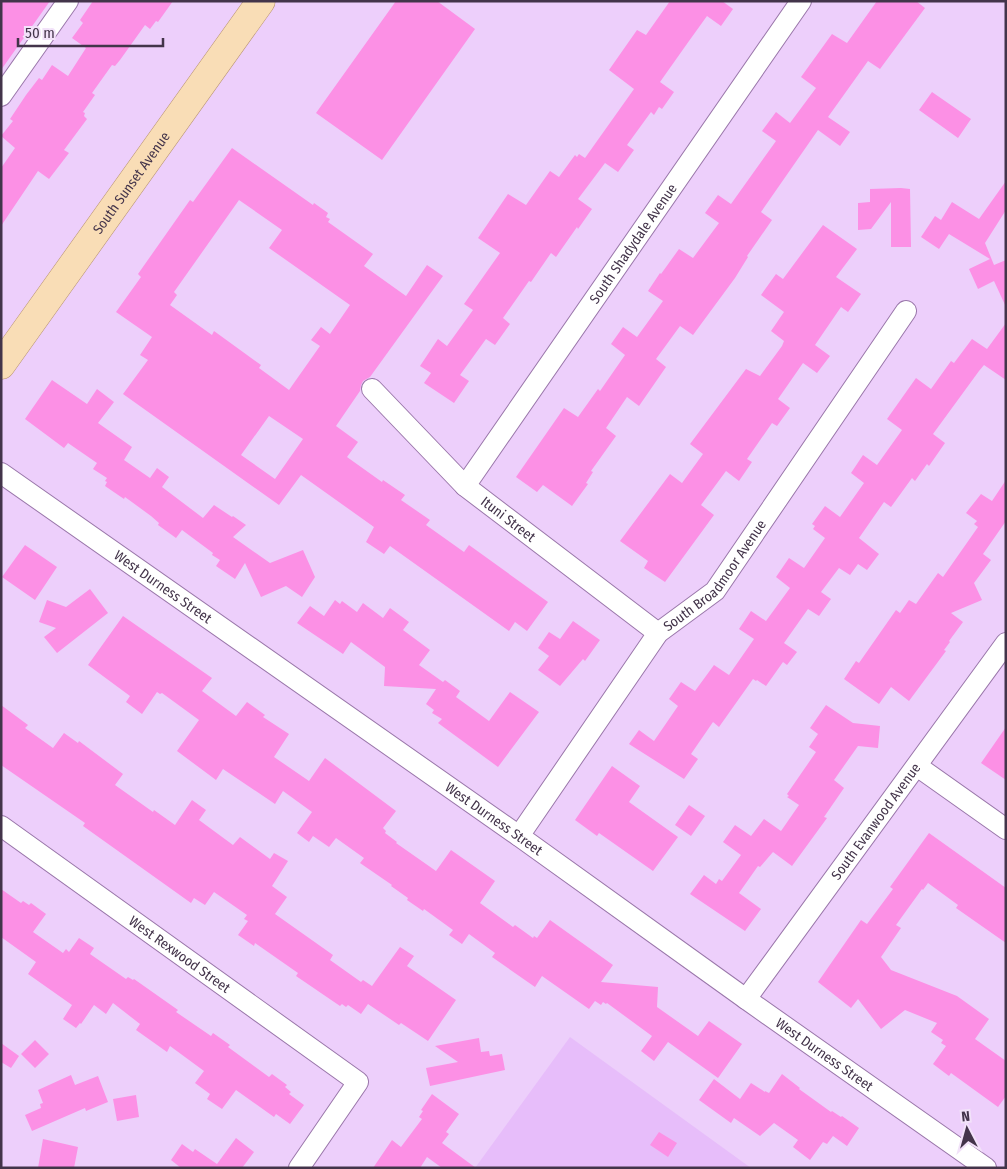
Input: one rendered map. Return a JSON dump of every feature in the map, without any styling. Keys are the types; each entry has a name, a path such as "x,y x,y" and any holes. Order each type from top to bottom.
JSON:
{"main road":[{"name":"South Sunset Avenue","path":"1,365 262,1"}],"street":[{"path":"1,96 68,1"},
{"name":"South Shadydale Avenue","path":"465,486 801,1"},
{"name":"South Broadmoor Avenue","path":"519,836 658,633 715,591 906,310"},
{"name":"Ituni Street","path":"372,389 465,486 658,633"},
{"name":"West Durness Street","path":"1,473 519,836 986,1168"},
{"name":"South Evanwood Avenue","path":"746,999 1006,643"},
{"path":"917,766 1006,829"},
{"name":"West Rexwood Street","path":"1,826 358,1082 299,1168"}],"shaded area":[{"path":"570,1037 751,1168 475,1168"}],"building":[{"path":"1,1 50,1 1,70"},
{"path":"93,1 173,1 158,22 156,21 150,29 145,25 120,60 115,66 112,65 92,93 95,95 83,112 87,119 64,150 69,153 49,179 38,171 1,226 1,168 15,148 1,136 13,121 10,119 26,95 39,78 42,80 52,65 68,76 86,48 72,38 83,23 80,20"},
{"path":"396,1 437,1 475,29 382,160 316,113"},
{"path":"670,1 722,1 733,9 721,26 707,16 689,41 660,82 674,92 662,109 659,107 654,115 651,112 627,145 634,150 618,172 605,163 578,199 592,209 556,257 551,253 531,282 529,281 503,318 510,324 495,345 486,339 460,375 469,381 454,403 424,383 431,373 420,366 438,339 447,346 473,310 464,304 500,253 478,238 508,194 526,205 550,171 559,177 575,155 577,157 579,154 585,158 634,89 609,70 637,30 646,35"},
{"path":"877,1 916,1 925,8 880,69 868,61 828,117 850,132 840,146 818,130 761,212 772,220 747,256 735,278 693,335 680,326 656,359 666,367 639,406 627,397 606,428 616,436 591,471 593,472 586,483 588,484 572,506 543,485 537,492 516,477 564,408 578,417 598,389 600,391 625,355 611,344 623,327 637,337 663,301 648,291 660,273 679,249 693,258 719,223 705,213 718,195 731,204 776,141 762,131 776,112 790,123 816,88 801,77 832,34 847,43"},
{"path":"932,92 971,119 958,138 919,110"},
{"path":"232,148 313,205 314,203 328,213 326,217 330,219 328,222 373,254 364,266 406,296 427,265 443,276 370,377 363,381 360,391 336,426 358,442 347,457 382,482 383,480 405,495 401,500 430,520 426,525 464,552 469,545 548,602 527,631 515,622 509,631 390,546 384,554 366,542 374,527 301,475 279,505 123,394 148,360 140,355 152,337 116,312 141,277 138,274 190,200 193,202","holes":["239,200 282,230 269,248 350,305 330,334 321,327 311,340 320,346 289,390 259,368 261,365 214,331 212,335 170,305 177,295 174,292","269,416 303,439 275,479 241,455"]},
{"path":"1006,181 1006,210 985,243 994,265 1006,260 1006,307 994,281 978,289 969,269 990,259 949,234 939,249 921,237 935,216 941,220 952,202 979,219"},
{"path":"870,189 910,189 911,247 891,247 891,202 871,229 858,230 858,203 870,202"},
{"path":"823,225 857,249 836,277 861,294 848,312 841,307 815,345 830,356 817,373 803,363 778,399 790,408 777,426 772,423 747,459 752,462 739,481 726,471 701,505 714,515 665,582 644,568 648,561 620,541 670,474 682,483 703,454 690,444 746,369 760,376 782,346 784,341 771,331 784,312 761,295 776,274 783,279"},
{"path":"1006,323 1006,380 984,365 979,371 933,434 945,443 929,466 927,464 915,481 912,478 891,507 884,502 859,538 879,554 867,570 858,564 850,575 839,568 821,592 831,599 819,616 808,609 784,643 797,652 787,665 783,662 766,686 753,679 719,727 713,722 691,754 698,759 684,779 629,744 639,730 654,741 678,706 669,699 681,682 695,691 714,665 729,675 754,639 739,629 751,611 766,621 790,588 776,577 789,558 804,568 825,538 813,529 815,526 812,524 825,506 840,517 864,483 851,473 863,455 877,465 902,430 887,419 916,378 931,389 951,361 954,363 972,339 987,349"},
{"path":"52,380 87,404 97,389 114,402 98,423 132,447 124,460 150,478 157,468 169,477 162,487 203,518 214,505 233,516 246,525 233,537 270,563 303,550 315,577 302,597 286,586 261,597 245,563 235,579 216,566 220,560 212,555 213,553 182,530 176,538 158,525 159,523 151,516 125,497 124,499 105,486 107,478 93,469 97,463 68,443 64,448 25,419"},
{"path":"1006,480 1006,521 983,554 991,560 974,583 982,600 951,613 963,622 949,641 944,650 946,651 909,701 891,687 879,704 844,679 856,661 859,663 896,610 900,613 909,600 916,604 938,573 943,577 978,527 974,524 977,521 966,513 981,494 992,501"},
{"path":"25,545 57,567 35,600 2,577"},
{"path":"90,589 108,613 57,653 44,637 56,628 39,622 47,600 66,607"},
{"path":"335,600 340,604 342,601 357,612 363,603 383,618 390,608 409,622 403,630 430,650 419,665 443,682 445,680 460,691 456,697 489,721 510,692 539,712 498,767 438,723 442,719 432,713 434,710 426,704 436,689 384,686 385,667 351,642 343,654 297,623 310,606 324,616"},
{"path":"123,616 212,678 202,691 236,716 247,702 265,715 263,717 289,734 274,757 309,781 325,758 396,811 383,828 386,831 385,833 396,843 436,871 451,850 495,881 480,903 513,927 515,925 533,938 534,936 537,938 550,920 613,965 601,982 658,987 657,1007 698,1036 709,1021 742,1044 718,1078 668,1042 654,1061 641,1051 652,1036 607,1003 603,1002 601,1005 595,1001 589,1009 542,976 535,987 492,957 495,953 469,934 462,944 449,935 453,930 424,909 423,911 407,900 408,898 392,885 360,863 364,858 336,838 329,847 313,836 309,842 297,833 312,812 283,791 275,804 223,769 216,780 177,751 199,720 162,693 157,692 142,714 126,702 130,696 88,665"},
{"path":"573,621 600,640 585,661 583,659 560,686 538,670 549,656 538,648 549,632 560,639"},
{"path":"1,705 28,725 25,728 53,748 64,733 78,743 79,741 123,774 115,785 175,825 192,800 206,810 199,820 233,845 240,837 270,859 274,853 288,861 272,886 287,897 275,914 333,955 330,960 361,982 363,980 372,986 400,947 414,956 407,966 456,1000 428,1041 401,1023 399,1025 368,1004 361,1014 348,1005 346,1007 342,1004 340,1006 296,976 298,973 255,943 254,946 238,935 248,921 244,919 247,915 214,892 205,905 194,898 191,903 83,826 85,823 1,765"},
{"path":"826,705 853,723 880,726 878,748 858,746 834,780 844,788 824,817 827,818 792,866 773,852 760,867 758,866 739,893 761,909 745,931 690,894 704,875 716,884 719,879 722,881 741,855 723,842 735,825 751,836 764,819 781,831 799,805 787,797 789,796 787,794 816,752 809,747 818,734 810,728"},
{"path":"1006,727 1006,780 981,763"},
{"path":"612,766 640,786 629,802 678,837 653,871 599,833 597,836 575,820"},
{"path":"689,805 705,816 691,836 675,825"},
{"path":"929,833 1006,888 1006,943 956,908 958,905 928,883 896,925 901,928 881,957 891,970 957,996 989,1019 975,1039 1006,1061 1006,1096 998,1107 951,1073 949,1076 933,1064 946,1046 941,1043 943,1040 931,1032 937,1023 905,1010 881,1029 858,999 851,1008 818,982 861,920 867,924 893,889 890,887"},
{"path":"1,889 21,903 23,901 29,905 31,903 46,914 33,932 63,953 66,949 69,952 79,938 94,948 90,954 126,979 128,977 134,979 178,1010 176,1012 211,1036 213,1033 230,1045 228,1047 269,1077 272,1074 287,1085 285,1087 291,1092 289,1094 304,1105 290,1124 276,1114 274,1117 236,1090 222,1109 207,1099 210,1094 195,1083 204,1071 170,1046 167,1052 136,1030 140,1024 113,1003 106,1014 94,1005 76,1028 63,1019 72,1005 28,974 36,962 1,937"},
{"path":"479,1038 481,1052 489,1051 490,1056 502,1054 505,1070 430,1086 426,1068 458,1062 435,1046"},
{"path":"35,1040 49,1054 35,1068 21,1054"},
{"path":"1,1043 19,1056 11,1068 1,1062"},
{"path":"782,1074 831,1112 842,1116 859,1128 847,1146 833,1136 827,1144 823,1142 810,1160 793,1147 798,1140 774,1123 760,1136 734,1118 731,1123 699,1100 714,1079 740,1099 751,1083 769,1093"},
{"path":"71,1075 75,1085 98,1076 108,1102 86,1111 85,1108 32,1131 25,1115 41,1108 40,1104 43,1103 38,1090"},
{"path":"432,1094 459,1114 446,1132 449,1134 442,1143 476,1168 442,1168 427,1157 420,1168 373,1168 392,1140 401,1147 422,1119 419,1117 423,1111 421,1110"},
{"path":"136,1095 139,1117 117,1121 113,1099"},
{"path":"659,1132 677,1143 668,1157 650,1145"},
{"path":"236,1138 254,1152 242,1168 181,1168 171,1160 182,1144 193,1152 195,1149 217,1164"},
{"path":"43,1139 78,1147 74,1168 38,1168"}]}
